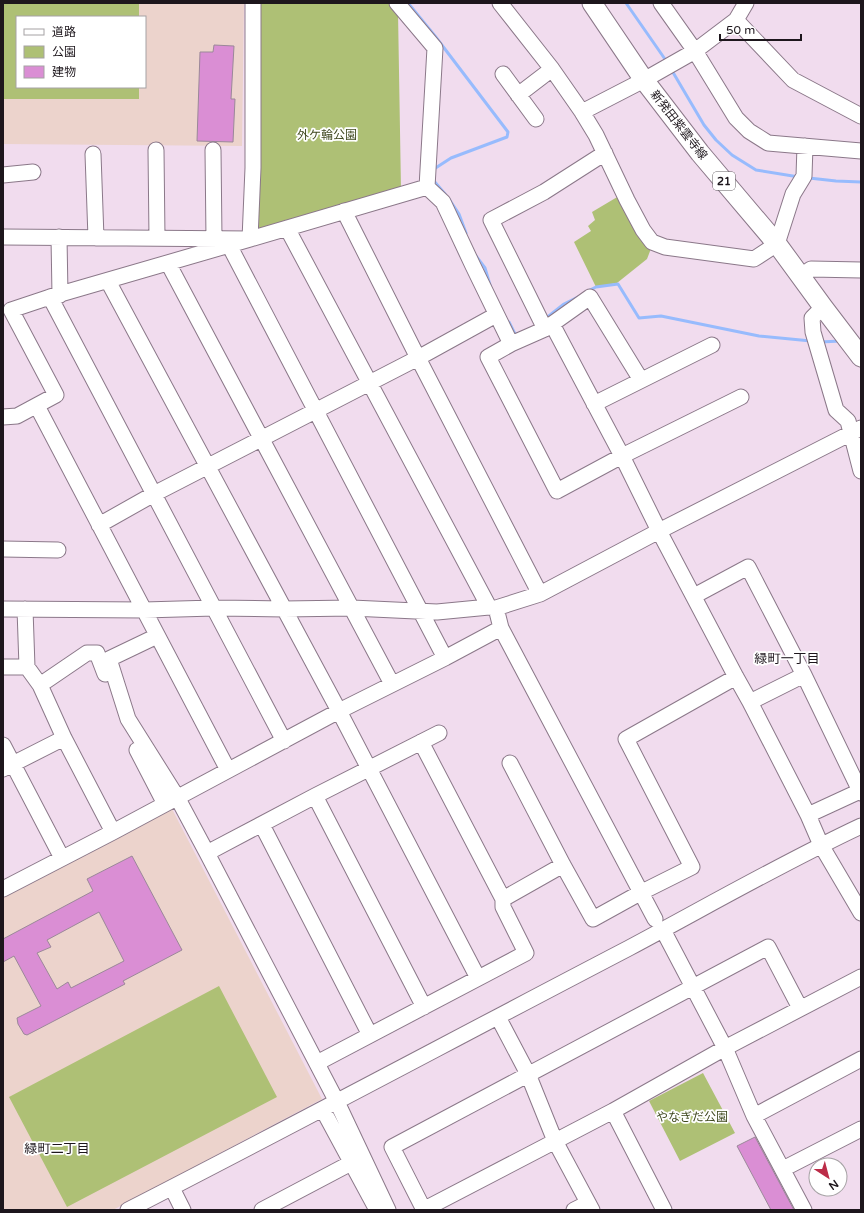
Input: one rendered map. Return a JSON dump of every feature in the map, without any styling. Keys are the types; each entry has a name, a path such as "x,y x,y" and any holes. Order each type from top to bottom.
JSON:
{"main road":[{"name":"新発田紫雲寺線","path":"592,3 644,80 700,153 777,244 861,357"}],"street":[{"path":"250,239 253,168 253,3"},
{"path":"397,3 435,48 426,187"},
{"path":"500,3 552,69 582,112 605,153 643,230 652,242 666,247 754,259 777,244 793,194 804,176 805,146"},
{"path":"661,3 695,51 736,118 749,131 768,143 861,151"},
{"path":"582,112 644,80 695,51 736,20 746,3"},
{"path":"736,20 793,80 861,116"},
{"path":"518,95 552,69"},
{"path":"503,74 536,119"},
{"path":"156,150 157,238"},
{"path":"213,150 214,239"},
{"path":"605,153 544,192 492,220 549,327 594,404 622,456 659,532 750,702 808,815 821,845 861,912"},
{"path":"94,154 96,238"},
{"path":"3,175 33,172"},
{"path":"3,417 17,416 56,395 11,310 426,187"},
{"path":"426,187 443,202 511,344"},
{"path":"344,211 540,594"},
{"path":"287,228 492,607 501,628 640,893 659,924 693,987 725,1048 754,1116 804,1210"},
{"path":"3,236 250,239"},
{"path":"59,237 55,296 154,494 284,741"},
{"path":"229,245 445,658"},
{"path":"168,263 392,684"},
{"path":"801,276 811,269 861,270"},
{"path":"108,281 284,609 478,978"},
{"path":"641,380 590,297 549,327 511,344 488,357 557,491 622,456 742,397"},
{"path":"823,307 812,318 813,332 836,410 856,431 861,472"},
{"path":"99,525 154,494 418,358 496,315"},
{"path":"594,404 712,345"},
{"path":"37,406 228,770"},
{"path":"3,609 144,610 214,608 352,608 437,612 492,607 540,594 856,431"},
{"path":"3,549 58,550"},
{"path":"694,596 748,567 804,675 860,792 808,815"},
{"path":"25,609 27,667 40,685 64,738 113,832"},
{"path":"5,883 62,858 113,832 338,711 445,658 501,628"},
{"path":"157,636 108,659 128,719 171,800"},
{"path":"40,685 87,653 97,653 122,719 171,800 207,853 337,1102 388,1210"},
{"path":"3,667 27,667"},
{"path":"750,702 804,675"},
{"path":"510,763 593,919 692,867 626,739 736,677"},
{"path":"207,853 438,733"},
{"path":"8,766 64,738"},
{"path":"317,1063 526,953 503,908 503,899 421,742"},
{"path":"3,745 8,766 62,858"},
{"path":"315,796 424,1007"},
{"path":"262,824 370,1035"},
{"path":"128,1210 323,1110 498,1017 659,924 861,826"},
{"path":"503,899 563,865"},
{"path":"800,1008 768,947 392,1147 423,1210 613,1111 725,1048 861,977"},
{"path":"498,1017 528,1074 555,1141 590,1206 574,1210"},
{"path":"754,1116 861,1059"},
{"path":"323,1110 377,1210"},
{"path":"613,1111 664,1210"},
{"path":"783,1169 861,1129"},
{"path":"262,1210 351,1163"},
{"path":"172,1188 182,1210"}],"shaded area":[{"path":"3,3 244,3 242,146 3,144"},
{"path":"171,807 322,1099 113,1210 3,1210 3,896"}],"green space":[{"path":"139,3 139,16 16,16 16,88 139,88 139,99 3,99 3,4"},
{"name":"外ケ輪公園","path":"256,3 391,3 398,12 401,190 252,233"},
{"path":"624,193 652,246 647,259 617,283 596,287 574,242 591,231 588,226 595,220 592,212"},
{"path":"219,986 277,1097 67,1207 9,1097"},
{"name":"やなぎだ公園","path":"703,1073 735,1133 680,1161 649,1101"}],"building":[{"path":"214,45 234,46 231,99 235,99 233,142 197,141 200,52 213,52"},
{"path":"132,856 182,950 123,981 125,984 27,1035 24,1034 18,1024 17,1018 41,1006 14,956 3,962 3,939 93,891 87,879","holes":["99,912 124,961 71,988 68,982 57,989 37,953 51,947 47,940"]},
{"path":"755,1137 794,1210 771,1210 737,1146"}],"waterway":[{"path":"408,3 508,132 507,137 451,158 434,170"},
{"path":"626,3 667,62"},
{"path":"671,69 704,125 716,140 732,155 756,170 799,177"},
{"path":"434,178 434,181 445,194"},
{"path":"809,178 861,182"},
{"path":"449,199 459,214 466,233"},
{"path":"476,256 485,268 490,285"},
{"path":"588,291 596,287 618,284 639,318 661,316 759,336 811,341"},
{"path":"545,319 564,304 578,297"},
{"path":"509,322 515,334 518,334"},
{"path":"820,342 841,341"}],"district":[{"name":"緑町一丁目","path":"787,659"},
{"name":"緑町二丁目","path":"57,1149"}]}
